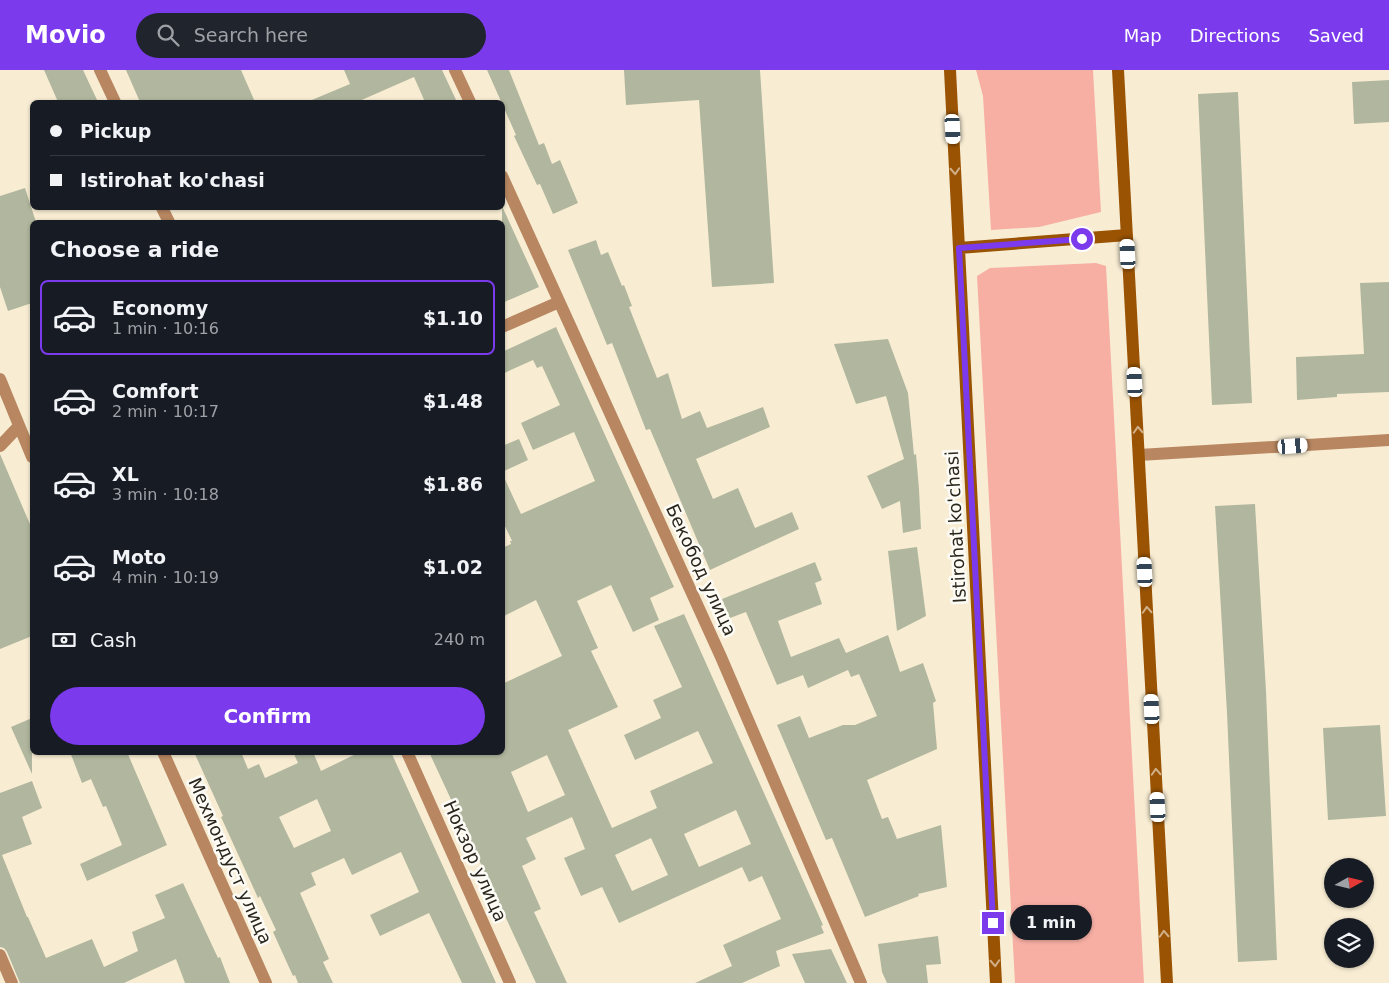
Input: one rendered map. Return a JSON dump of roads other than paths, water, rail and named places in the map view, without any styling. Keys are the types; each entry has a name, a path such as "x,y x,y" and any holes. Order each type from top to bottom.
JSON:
{"main road":[{"name":"Istirohat ko'chasi","path":"950,70 996,983"},
{"path":"1118,70 1167,983"},
{"path":"959,248 1127,235"}],"street":[{"path":"100,70 114,100"},
{"path":"455,70 469,100"},
{"name":"Бекобод улица","path":"505,183 721,657 861,983"},
{"path":"505,326 559,302"},
{"path":"0,379 30,452"},
{"path":"0,446 19,426"},
{"path":"1139,455 1389,440"},
{"name":"Мехмондуст улица","path":"164,755 266,983"},
{"name":"Нокзор улица","path":"408,755 510,983"},
{"path":"0,955 12,983"}]}
